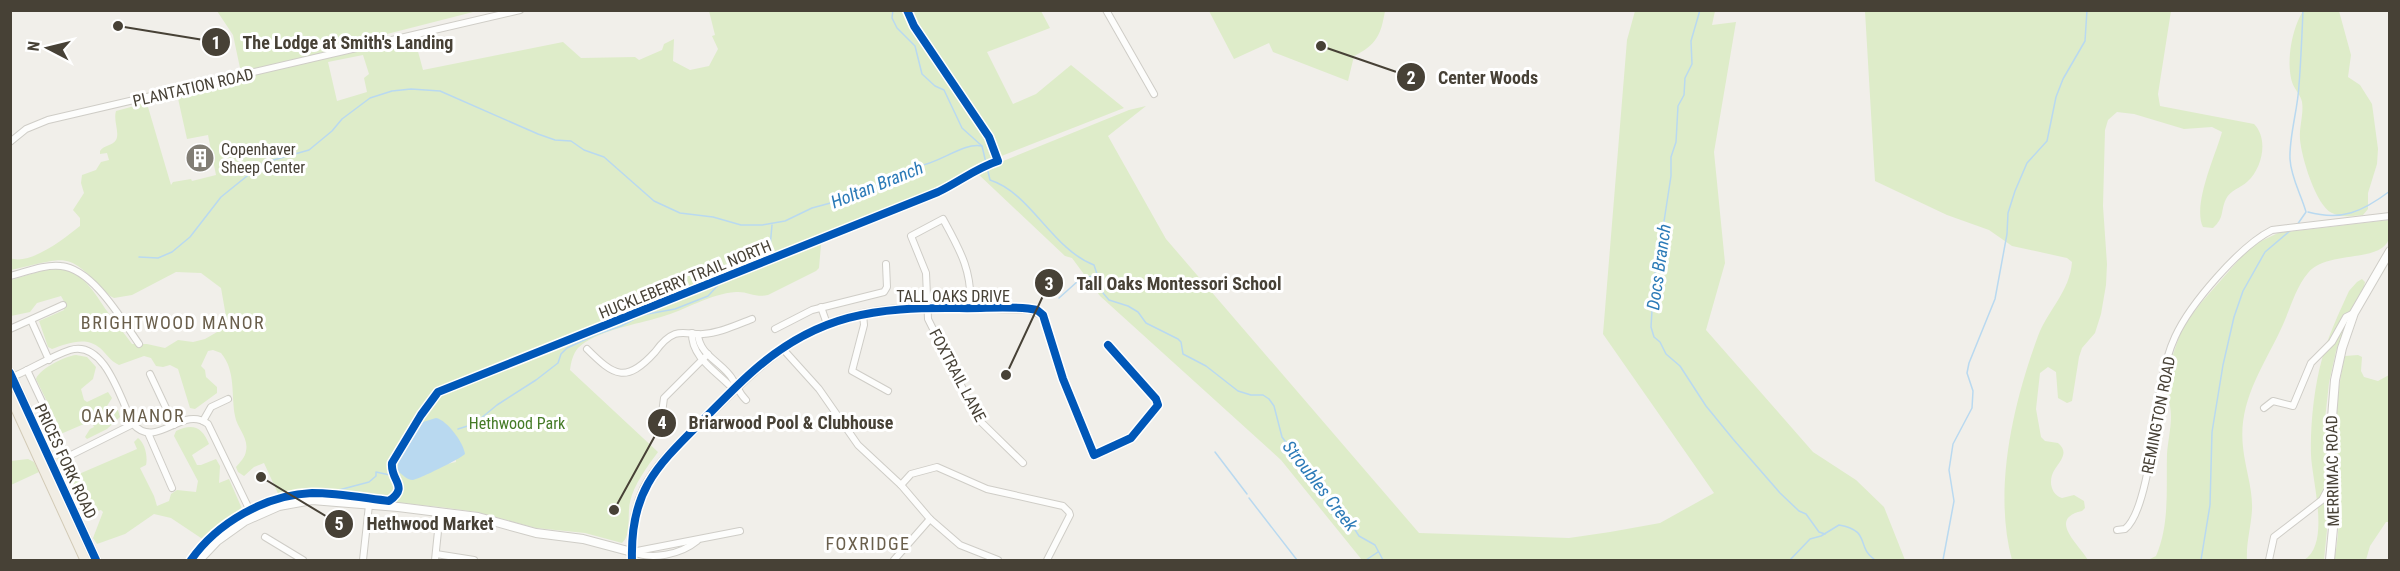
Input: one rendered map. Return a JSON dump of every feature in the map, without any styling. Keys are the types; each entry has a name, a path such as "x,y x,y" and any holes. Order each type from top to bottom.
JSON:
{"main road":[{"name":"PRICES FORK ROAD","path":"11,376 96,561"},
{"name":"PRICES FORK ROAD","path":"10,396 85,561"}],"street":[{"name":"PLANTATION ROAD","path":"10,142 26,129 48,120 520,10"},
{"path":"1106,10 1154,94"},
{"name":"REMINGTON ROAD","path":"2117,530 2125,529 2136,516 2150,456 2161,385 2175,337 2189,314 2239,252 2272,230 2390,216"},
{"name":"FOXTRAIL LANE","path":"970,309 971,292 966,263 943,219 911,236 926,273 928,319 978,418 1023,463"},
{"name":"MERRIMAC ROAD","path":"2330,561 2335,507 2332,481 2332,405 2342,348 2354,313 2390,251"},
{"path":"775,329 812,310 884,292 887,287 885,264"},
{"path":"10,276 54,266 75,270 88,279 104,296 139,345"},
{"path":"10,329 63,305"},
{"path":"821,307 827,324"},
{"name":"TALL OAKS DRIVE","path":"632,556 638,505 647,483 668,456 735,387 782,348 804,334 827,324 888,310 1030,309 1043,315"},
{"path":"2264,408 2273,401 2293,406 2311,363 2332,342 2346,317 2354,313"},
{"path":"863,314 864,325 852,371 888,392"},
{"path":"1043,315 1063,379 1094,455 1131,438 1158,405 1156,399 1108,345"},
{"path":"587,349 610,371 629,372 641,366 668,338 678,333 695,334 726,329 752,319"},
{"path":"31,320 49,360"},
{"path":"695,334 705,357 733,380 735,387 746,400"},
{"path":"782,348 819,389 858,445 901,485 930,519 960,545 998,561"},
{"path":"11,376 71,350 93,352 101,361 133,424 140,430 148,433 158,432 192,418 203,420 212,431 253,517"},
{"path":"660,428 664,398 705,357"},
{"path":"27,370 52,423"},
{"path":"150,374 174,425"},
{"path":"203,420 210,407 228,399"},
{"path":"65,458 133,424"},
{"path":"148,433 172,488"},
{"path":"901,485 904,479 911,474 937,467 987,489 1063,506 1070,515 1047,561"},
{"path":"2269,561 2274,537 2322,500 2332,481"},
{"path":"199,561 224,535 253,517 279,506 303,501 322,500 369,504 484,519 536,533 583,539 632,556 642,549 659,549 740,531"},
{"path":"363,561 369,504"},
{"path":"440,512 436,557 474,561"},
{"path":"894,561 930,519"},
{"path":"265,537 303,561"}],"green space":[{"name":"Hethwood Park","path":"217,11 477,11 387,34 390,49 416,44 423,70 563,42 581,58 635,57 639,60 662,50 664,44 674,39 673,61 690,70 709,66 718,49 712,36 715,35 709,11 1041,11 1050,28 987,52 1013,104 1036,94 1071,65 1124,108 994,159 938,188 835,230 821,245 819,268 816,271 768,295 759,296 744,292 726,293 670,314 595,337 578,348 572,358 570,370 658,452 641,476 632,495 627,535 622,543 585,533 536,528 477,512 440,507 317,495 281,500 264,463 254,467 244,476 238,472 236,467 245,456 246,442 235,416 229,367 221,353 208,351 201,366 205,370 206,377 217,387 217,393 195,409 190,408 178,369 170,365 156,366 151,358 144,356 119,365 95,344 83,341 52,349 48,347 39,321 64,310 65,303 61,296 37,303 30,312 11,316 11,280 56,269 73,272 80,277 132,344 147,344 165,348 178,340 193,342 205,339 224,328 227,322 221,288 201,273 176,272 132,295 114,298 75,264 57,260 11,270 10,258 27,258 37,255 57,244 80,226 80,218 73,210 84,193 81,183 82,175 96,170 101,162 109,160 107,153 100,154 100,151 116,140 116,111 142,104 148,107 171,185 173,182 191,179 192,181 216,175 208,135 187,139 177,94 243,82 233,35","holes":["363,55 369,74 364,78 367,92 337,101 328,62","423,422 450,428 454,435 456,462 440,466 413,479 401,473 406,447"]},
{"path":"1209,11 1385,11 1377,38 1368,48 1354,56 1348,81 1273,52 1269,43 1234,59"},
{"path":"1635,11 1715,11 1712,25 1736,22 1714,152 1725,263 1706,330 1813,452 1856,480 1884,507 1905,560 1362,560 1281,460 1100,296 1072,258 1065,256 976,172 1129,110 1146,106 1108,136 1166,239 1419,533 1569,538 1660,523 1714,493 1603,334 1627,40"},
{"path":"1865,11 2171,11 2158,94 2160,106 2254,124 2259,130 2262,153 2257,169 2248,181 2228,196 2221,217 2213,228 2203,227 2200,206 2222,132 2212,127 2184,129 2134,114 2117,112 2108,120 2105,130 2103,206 2107,264 2101,314 2095,333 2082,348 2079,357 2072,401 2067,403 2058,398 2056,372 2048,367 2040,373 2036,409 2041,437 2045,441 2058,443 2063,450 2063,456 2051,477 2053,490 2062,498 2074,495 2084,501 2085,508 2072,515 2067,520 2066,526 2068,533 2088,560 2012,560 2005,505 2008,447 2021,390 2038,336 2063,291 2072,262 2067,258 2012,246 1989,230 1947,215 1875,181"},
{"path":"2303,11 2339,11 2351,55 2348,77 2360,85 2372,104 2378,149 2377,164 2368,193 2368,209 2363,215 2340,216 2326,209 2315,191 2306,168 2300,139 2302,102 2290,73 2293,36"},
{"path":"2389,220 2388,240 2381,249 2372,253 2326,262 2316,266 2303,279 2253,386 2244,415 2242,431 2252,502 2247,560 2148,560 2156,556 2165,519 2171,412 2163,384 2182,328 2251,246 2278,233"},
{"path":"2362,279 2365,282 2364,287 2336,351 2329,383 2325,419 2330,500 2324,560 2304,560 2312,552 2317,540 2318,511 2311,444 2313,407 2319,370 2324,350 2349,291"},
{"path":"76,355 87,357 96,367 93,379 81,389 84,400 87,402 108,392 112,398 107,406 112,410 118,410 120,417 107,429 87,439 85,437 94,427 91,421 54,439 57,446 62,444 64,447 60,451 72,477 137,449 134,442 138,438 147,458 146,465 140,468 157,506 169,501 171,494 177,490 196,492 198,481 174,436 176,431 192,427 200,430 209,444 192,455 197,465 216,459 220,466 219,483 229,479 243,511 204,540 171,518 154,514 125,534 97,544 93,538 103,512 101,510 86,514 82,510 49,441 48,435 58,424 36,379 42,371 53,364"},
{"path":"2345,356 2362,357 2361,371 2364,377 2378,381 2389,375 2389,522 2386,522 2370,546 2366,560 2334,560 2339,521 2335,445 2338,394"},
{"path":"28,459 34,462 39,472 11,485 11,461"}],"water":[{"path":"436,418 445,423 454,433 462,444 465,454 423,476 413,480 408,479 397,471 399,458 423,422"}],"waterway":[{"name":"Stroubles Creek","path":"893,10 892,18 897,28 915,46 922,74 935,86 944,90 962,128 982,146 990,180 1005,187 1018,197 1066,247 1094,265 1098,277 1103,282 1103,293 1109,300 1128,306 1138,312 1146,323 1178,339 1181,342 1183,354 1206,366 1238,391 1251,395 1263,395 1269,399 1274,406 1282,437 1297,457 1305,462 1315,481 1338,510 1346,516 1359,536 1375,545 1383,560"},
{"name":"Docs Branch","path":"1700,10 1691,41 1692,64 1685,78 1684,95 1678,106 1676,142 1671,157 1671,176 1661,241 1663,245 1654,277 1651,327 1654,337 1660,342 1666,354 1680,366 1706,406 1733,439 1780,493 1799,511 1806,514 1819,532 1825,534"},
{"path":"1943,560 1954,501 1949,470 1953,444 1972,408 1973,391 1967,373 1995,299 2007,234 2008,213 2027,163 2047,141 2056,97 2063,79 2085,41 2087,10"},
{"path":"2297,225 2306,212 2292,173 2290,150 2298,94 2303,10"},
{"name":"Holtan Branch","path":"139,257 158,258 172,252 190,237 221,197 263,163 309,150 332,131 342,119 370,98 392,91 411,89 440,91 538,134 555,140 571,141 584,150 604,157 654,201 680,213 713,217 741,225 762,225 785,221 812,208 849,198 959,150 982,146"},
{"path":"2308,212 2320,215 2351,213 2390,191"},
{"path":"738,271 754,262 770,247 772,225"},
{"path":"2201,560 2210,505 2212,432 2234,317 2243,291 2265,252 2291,230"},
{"path":"1059,298 1078,281 1098,274"},
{"path":"458,429 474,424 497,405 536,380 558,363 561,354 567,348 642,315 675,309 708,296 722,281"},
{"path":"1215,452 1247,494"},
{"path":"335,491 369,482 376,476 376,472 390,475"},
{"path":"1249,498 1297,560"},
{"name":"Stroubles Creek","path":"1790,560 1810,539 1821,536 1839,525 1856,531 1869,555 1875,560"},
{"path":"1366,560 1378,552"}],"cycle path":[{"name":"HUCKLEBERRY TRAIL NORTH","path":"191,560 214,534 228,523 260,505 277,499 312,493 389,501 395,496 399,487 392,463 438,392 938,192 982,167 998,161 989,137 914,26 907,10"},
{"path":"632,560 633,536 641,497 649,481 672,451 752,372 800,337 824,326 848,318 900,309 1009,307 1037,310 1043,315 1063,379 1094,455 1131,438 1158,405 1156,399 1108,345"},
{"path":"10,373 96,560"}],"place":[{"name":"The Lodge at Smith's Landing","path":"118,26"},
{"name":"Center Woods","path":"1321,46"},
{"name":"Copenhaver Sheep Center","path":"200,158"},
{"name":"Tall Oaks Montessori School","path":"1006,375"},
{"name":"Hethwood Market","path":"261,477"},
{"name":"Briarwood Pool & Clubhouse","path":"614,510"}],"district":[{"name":"BRIGHTWOOD MANOR","path":"173,323"},
{"name":"OAK MANOR","path":"133,416"},
{"name":"FOXRIDGE","path":"868,544"}]}
